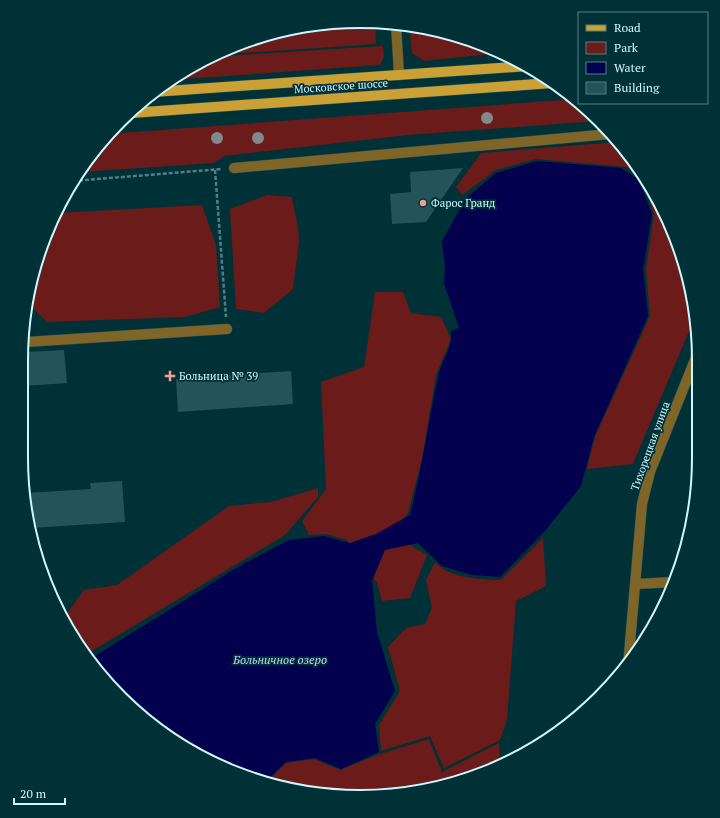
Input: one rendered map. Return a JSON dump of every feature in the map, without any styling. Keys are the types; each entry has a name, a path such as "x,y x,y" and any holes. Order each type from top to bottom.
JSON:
{"main road":[{"name":"Московское шоссе","path":"166,91 516,67"},
{"name":"Московское шоссе","path":"138,112 543,84"}],"street":[{"path":"396,30 398,75"},
{"path":"234,168 604,135"},
{"path":"29,342 227,328"},
{"name":"Тихорецкая улица","path":"629,651 643,498 650,472 692,367"},
{"path":"636,584 668,582"}],"path":[{"path":"81,180 234,168"},
{"path":"215,170 227,328"}],"green space":[{"path":"338,29 375,29 376,44 231,54 274,39 295,34"},
{"path":"410,32 446,39 489,54 424,61 412,53"},
{"path":"383,46 384,57 380,65 183,79 194,72 227,56"},
{"path":"566,100 591,121 408,135 224,156 214,163 87,172 117,133"},
{"path":"611,143 634,173 627,167 536,159 496,170 462,195 456,187 481,153"},
{"path":"647,192 667,233 681,274 686,295 690,329 633,464 587,469 595,437 650,316 646,269 654,214"},
{"path":"267,195 292,197 299,242 293,289 264,313 236,309 230,209"},
{"path":"202,205 216,245 220,307 185,317 47,322 32,308 34,295 46,253 62,213"},
{"path":"375,292 403,292 411,313 441,317 451,339 436,375 422,459 408,513 393,535 427,555 410,598 382,601 377,583 347,540 326,534 309,535 302,521 326,489 321,382 364,367"},
{"path":"318,488 318,497 285,535 91,652 67,614 84,590 117,585 229,506 271,502"},
{"path":"543,538 546,586 516,601 507,719 500,740 444,768 430,736 381,751 379,725 400,691 388,647 406,628 425,624 432,608 426,580 435,562 441,568 457,575 501,580"},
{"path":"429,739 442,772 499,743 500,759 446,779 425,784 382,789 360,790 317,787 295,784 271,778 286,763 314,759 340,770 377,755"}],"water":[{"name":"Больничное озеро","path":"537,161 621,168 638,180 652,214 643,269 648,316 594,437 581,486 544,532 500,577 472,575 442,566 418,543 385,550 372,581 377,632 395,691 375,724 379,752 341,769 315,758 286,762 270,778 233,765 213,756 176,734 141,708 110,677 94,656 241,565 289,540 324,536 350,543 376,534 410,515 440,371 449,349 451,331 459,328 444,283 445,268 442,241 466,198 496,173"}],"building":[{"path":"463,168 426,222 392,224 390,194 411,192 410,172"},
{"path":"64,350 67,383 28,386 28,352"},
{"path":"291,371 293,404 178,412 176,379"},
{"path":"122,481 125,522 35,528 30,493 91,489 90,483"}],"place":[{"name":"Фарос Гранд","path":"423,203"},
{"name":"Больница № 39","path":"170,376"}]}
